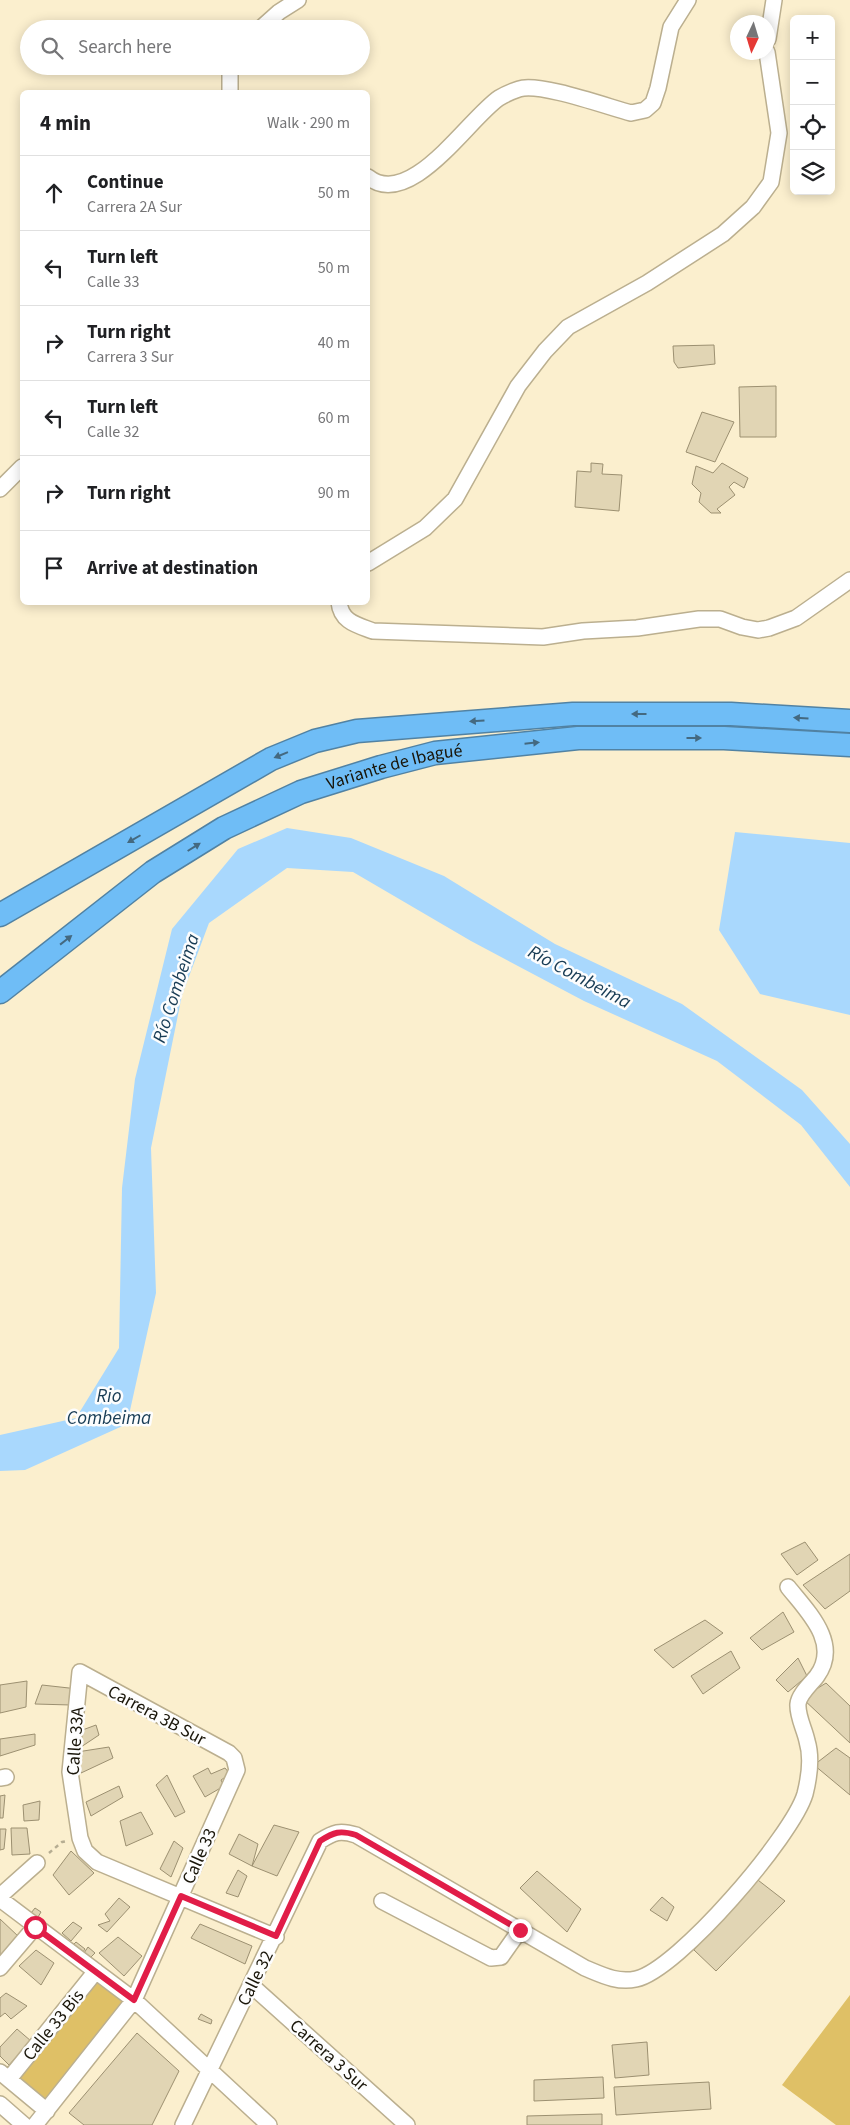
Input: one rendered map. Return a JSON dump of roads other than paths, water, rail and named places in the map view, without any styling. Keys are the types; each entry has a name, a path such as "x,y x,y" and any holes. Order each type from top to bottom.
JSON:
{"highway":[{"name":"Variante de Ibagué","path":"0,915 272,759 315,741 357,731 573,714 731,714 850,721"},
{"name":"Variante de Ibagué","path":"0,992 153,872 224,828 300,792 380,767 435,754 578,738 724,738 850,745"},
{"path":"0,972 4,969 36,963"}],"street":[{"path":"270,20 298,0"},
{"path":"370,179 375,183 394,183 414,177 436,160 498,98 521,88 545,88 631,113 645,110 652,103 658,88 671,28 688,0"},
{"path":"772,15 774,0"},
{"path":"370,562 424,528 455,499 518,386 545,351 568,326 647,283 723,234 753,207 771,182 778,133 768,60"},
{"path":"230,75 230,90"},
{"path":"0,489 20,469"},
{"path":"339,605 340,611 350,623 373,631 543,637 637,628 699,619 720,619 742,627 758,630 796,618 850,580"},
{"path":"382,1901 491,1958 501,1957 520,1930 585,1968 612,1979 637,1979 662,1966 703,1929 774,1847 805,1795 810,1766 808,1744 798,1705 800,1698 819,1674 824,1659 825,1646 817,1624 788,1587"},
{"name":"Carrera 3B Sur","path":"80,1672 234,1758"},
{"name":"Calle 33A","path":"80,1672 70,1772 83,1844 97,1862 181,1896"},
{"name":"Calle 33","path":"33,2125 134,2000 237,1770 234,1758"},
{"name":"Calle 32","path":"183,2125 276,1936 320,1841 330,1835 343,1831 356,1835 520,1930"},
{"path":"37,1863 0,1898 35,1927 134,2000 269,2125"},
{"path":"181,1896 276,1936"},
{"path":"0,1968 35,1927"},
{"name":"Calle 33 Bis","path":"5,2076 96,1971"},
{"name":"Carrera 3 Sur","path":"252,1985 407,2125"},
{"path":"5,2076 46,2110"},
{"path":"0,2104 33,2125"}],"water":[{"name":"Rio Combeima","path":"287,828 351,838 444,876 555,944 682,1004 802,1090 850,1144 850,1187 801,1125 717,1061 584,1001 471,941 353,872 287,868 209,923 182,995 151,1148 156,1293 127,1424 25,1470 0,1471 0,1435 76,1418 119,1348 122,1188 135,1079 172,929 238,849"},
{"path":"735,832 850,843 850,1015 760,994 719,930"}],"water label":[{"name":"Río Combeima","path":"580,976"},
{"name":"Río Combeima","path":"175,988"}]}
